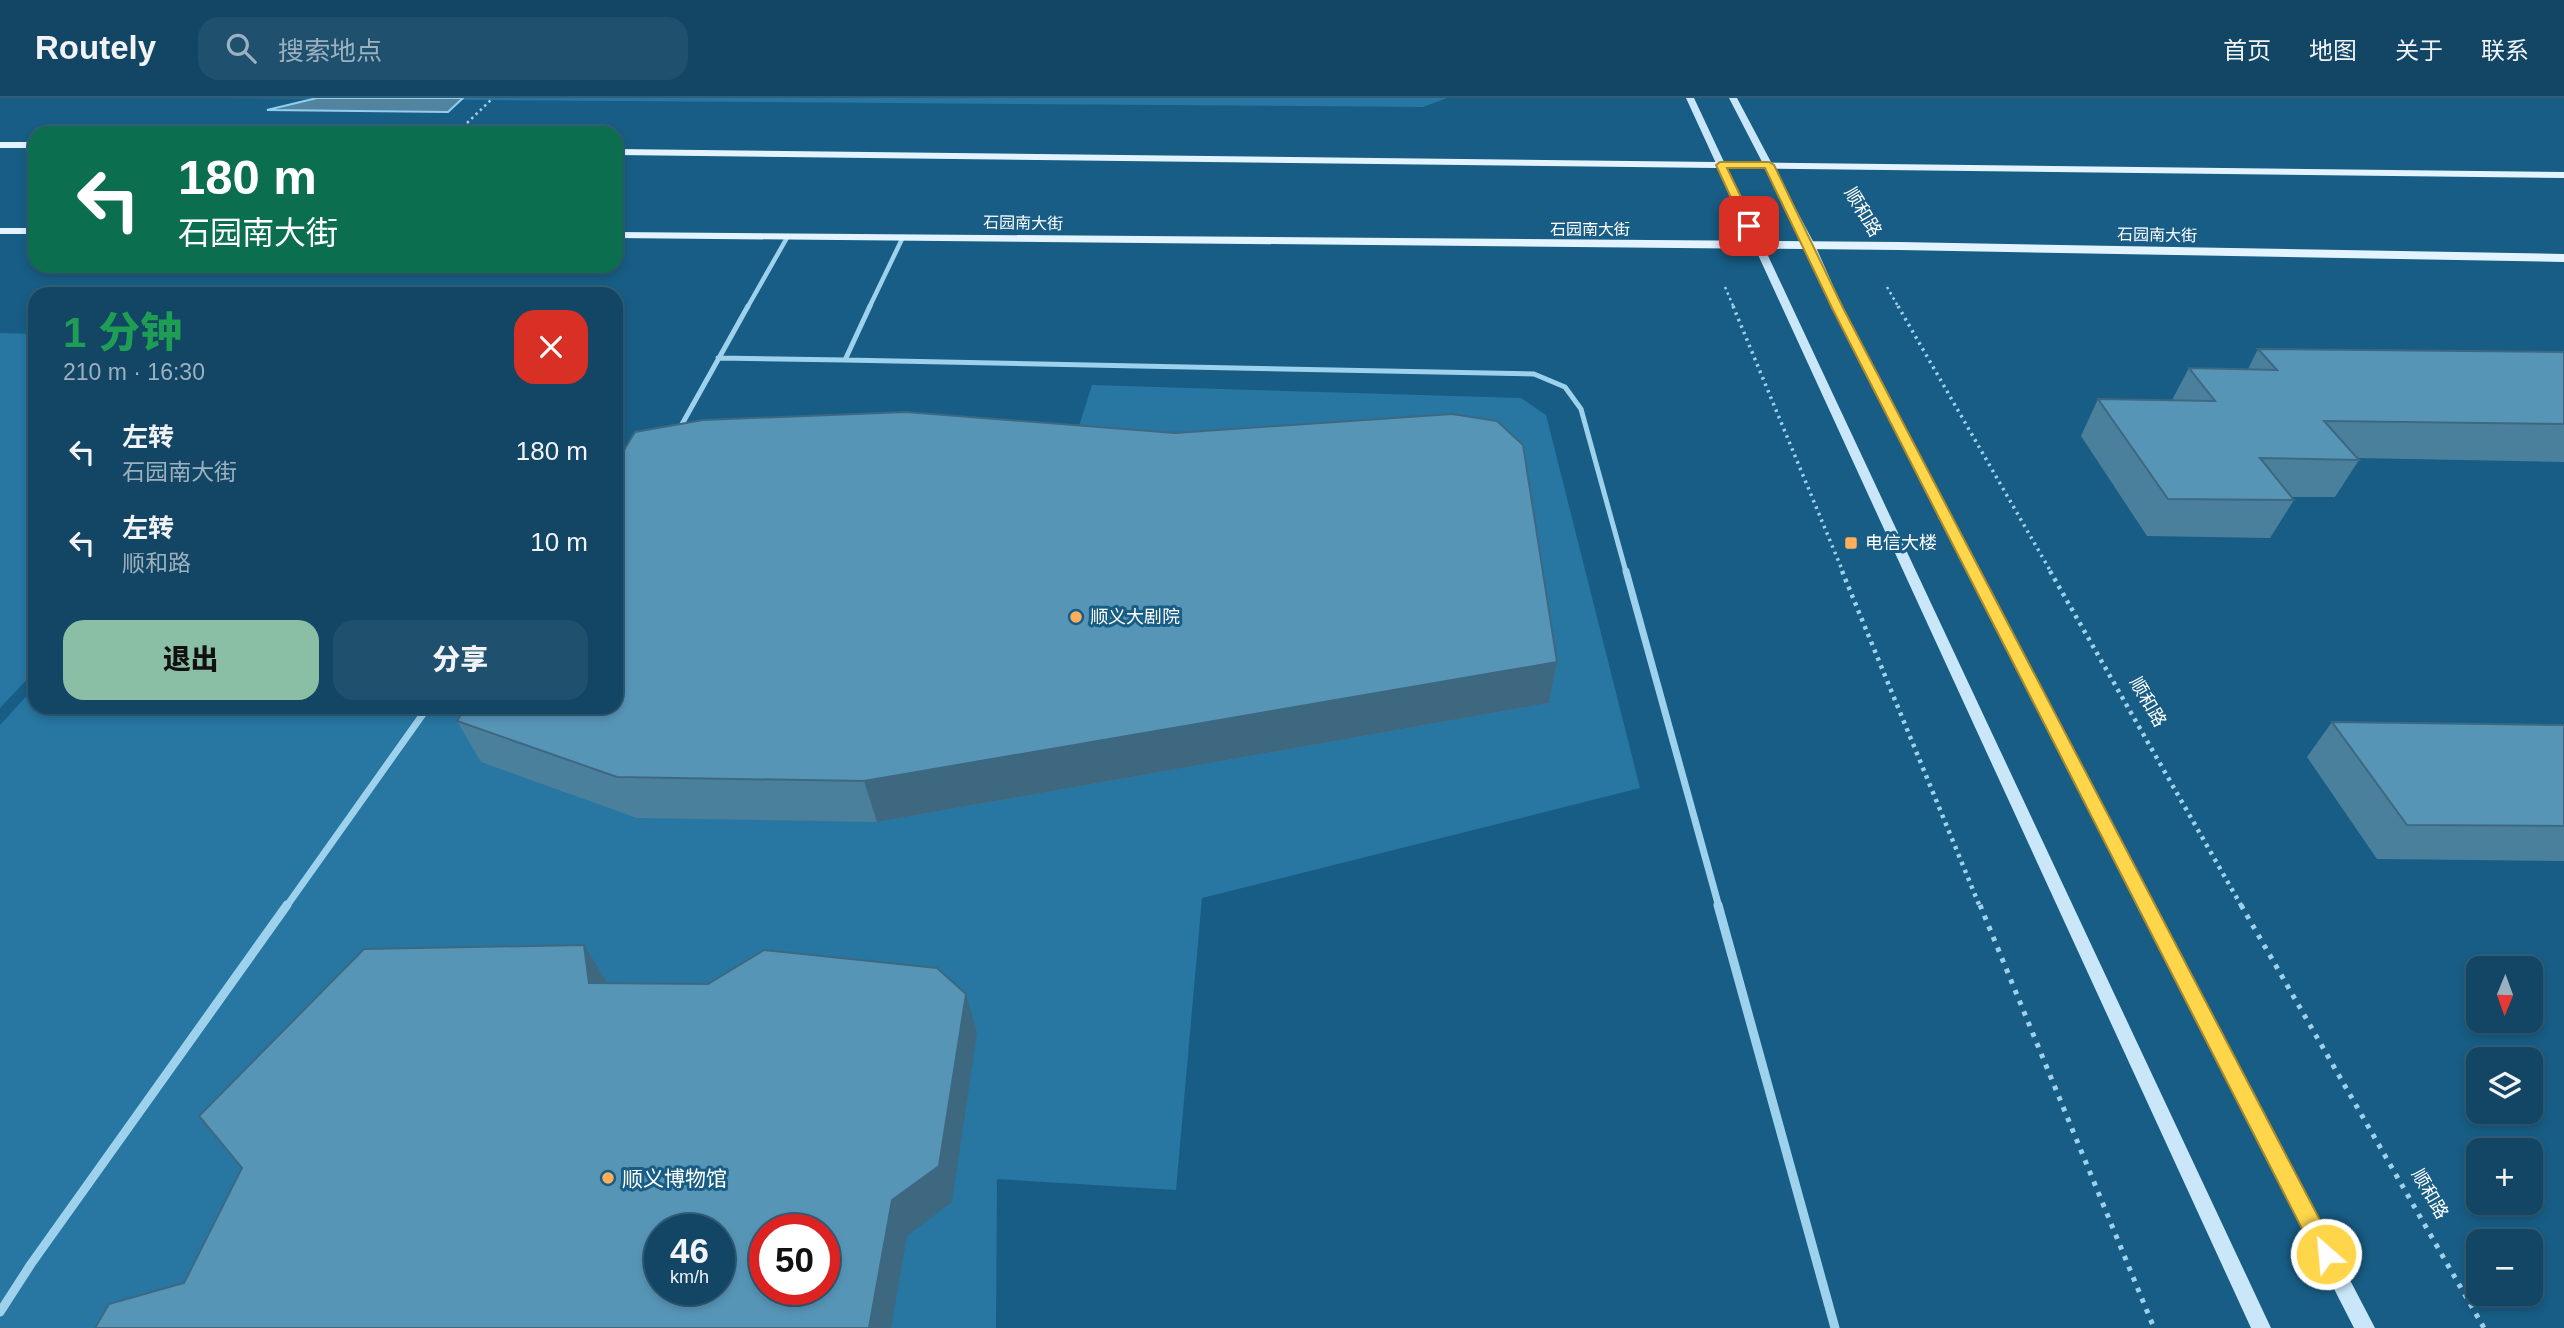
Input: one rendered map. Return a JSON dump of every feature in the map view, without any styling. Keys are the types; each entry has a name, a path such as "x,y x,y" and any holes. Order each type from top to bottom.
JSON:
{"main road":[{"path":"1690,98 2261,1328"},
{"path":"1733,98 1810,245 1838,308 2365,1328"},
{"path":"0,145 28,145"},
{"path":"623,152 2564,175"},
{"path":"0,231 28,231"},
{"name":"石园南大街","path":"623,235 1810,245 2564,258"}],"street":[{"path":"669,432 681,426 788,236"},
{"path":"845,360 903,237"},
{"path":"719,358 1477,371 1534,374 1565,387 1581,409 1835,1328"},
{"path":"0,1312 423,714"}],"path":[{"path":"467,123 493,98"},
{"path":"1707,245 2154,1328"},
{"name":"顺和路","path":"1861,247 1915,332 2484,1328"}],"shaded area":[{"path":"219,98 1447,98 1423,107"},
{"path":"317,98 463,98 448,112 267,110"},
{"path":"0,333 28,334 28,678 0,708"},
{"path":"1092,385 1521,398 1546,415 1640,788 1202,898 1176,1190 997,1179 996,1328 0,1328 0,725 28,695 28,714 623,714 623,703 1071,451"}],"building":[{"path":"2258,349 2564,352 2564,424 2324,421 2359,460 2260,458 2294,500 2168,499 2098,399 2215,401 2189,368 2277,370"},
{"name":"顺义大剧院","path":"906,412 1175,433 1452,414 1497,421 1523,445 1557,662 864,781 617,777 457,721 462,714 623,714 623,452 635,432 703,420"},
{"path":"2332,722 2564,725 2564,826 2407,825"},
{"name":"顺义博物馆","path":"584,945 589,983 708,984 764,950 937,968 966,994 939,1166 892,1200 869,1328 95,1328 109,1304 184,1283 242,1168 199,1116 364,949"}],"place":[{"name":"电信大楼","path":"1851,543"},
{"name":"顺义大剧院","path":"1076,617"},
{"name":"顺义博物馆","path":"608,1178"}],"route":[{"path":"1749,226 1720,165 1769,165 1810,245 1838,308 2326,1254"}]}
